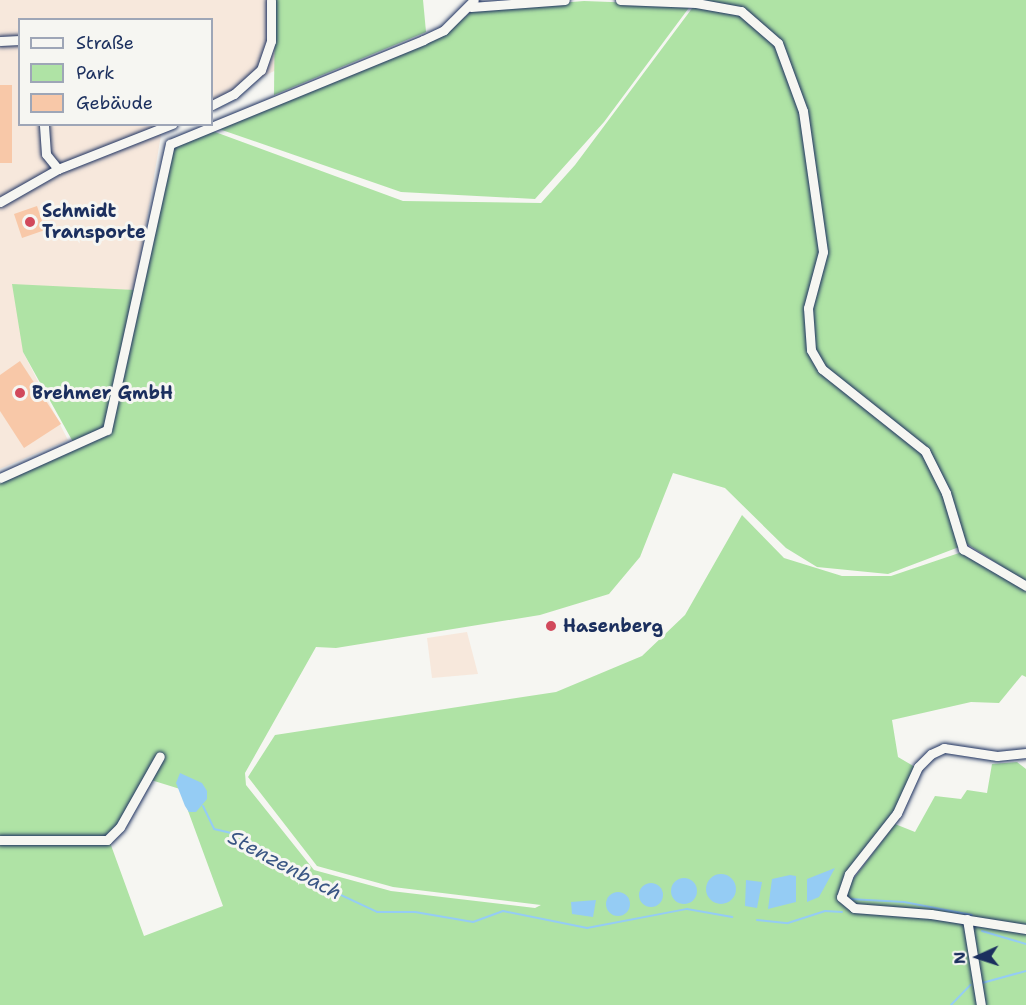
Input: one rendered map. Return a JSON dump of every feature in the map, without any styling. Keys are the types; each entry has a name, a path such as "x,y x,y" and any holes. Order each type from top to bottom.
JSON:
{"street":[{"path":"213,104 234,94 261,70 271,41 271,0"},
{"path":"0,478 107,430 170,144 444,30 472,4 565,0"},
{"path":"620,0 696,1 741,11 778,43 803,111 823,252 808,308 811,350 822,369 925,451 946,493 963,549 1026,586"},
{"path":"0,41 18,40"},
{"path":"44,126 46,154 57,169"},
{"path":"0,202 57,169 167,126"},
{"path":"1026,753 997,756 944,748 918,767 897,813 849,874 841,897 854,908 966,919 1026,929"},
{"path":"0,840 107,840 120,827 160,756"},
{"path":"966,919 981,1005"}],"shaded area":[{"path":"0,0 274,0 276,70 213,102 213,18 18,18 18,126 169,126 162,129 135,290 23,352 68,440 0,469"},
{"path":"467,632 478,674 432,678 427,638"}],"green space":[{"path":"275,0 423,0 426,32 274,95"},
{"path":"706,0 1026,0 1026,582 967,544 888,574 817,567 786,548 725,488 673,473 640,557 609,594 540,615 336,648 316,647 245,773 246,785 314,870 391,891 535,908 541,905 393,887 317,866 248,777 275,735 556,692 642,656 685,615 742,515 784,558 842,576 891,576 962,552 1026,589 1026,677 1022,675 999,703 971,702 892,720 898,757 915,767 894,813 862,851 848,886 895,824 915,832 935,796 961,799 967,790 987,793 992,764 1017,762 1026,769 1026,1005 0,1005 0,478 73,442 23,352 12,284 135,290 170,144 207,129 403,201 541,203 575,165 696,3","holes":["151,780 180,789 223,906 144,936 108,837"]},
{"path":"584,1 691,5 604,122 535,199 401,192 219,129 448,32 473,10"}],"water":[{"path":"180,773 202,783 207,791 207,799 196,812 189,812 185,806 176,783"},
{"path":"835,868 819,897 807,902 807,879"},
{"path":"721,874 732,878 736,889 732,900 721,904 710,900 706,889 710,878"},
{"path":"796,876 796,902 768,909 772,879"},
{"path":"684,878 693,882 697,891 693,900 684,904 675,900 671,891 675,882"},
{"path":"746,880 762,882 757,908 745,906"},
{"path":"651,883 660,886 663,895 660,904 651,907 642,904 639,895 642,886"},
{"path":"618,892 627,895 630,904 627,913 618,916 609,913 606,904 609,895"},
{"path":"596,900 593,917 572,914 571,902"}],"building":[{"path":"0,85 12,85 12,163 0,163"},
{"name":"Schmidt Transporte","path":"37,206 45,230 22,238 14,214"},
{"name":"Brehmer GmbH","path":"20,361 61,424 24,448 0,411 0,375"}],"waterway":[{"name":"Stenzenbach","path":"203,806 214,829 235,834 274,854 281,867 377,912 415,912 473,922 503,911 587,928 687,909 732,917"},
{"name":"Stenzenbach","path":"849,899 904,902 972,915"},
{"name":"Stenzenbach","path":"757,920 788,923 825,911 842,912"},
{"name":"Stenzenbach","path":"982,931 1026,944"},
{"path":"982,983 1026,971"},
{"path":"951,1005 970,985"}],"place":[{"name":"Schmidt Transporte","path":"30,222"},
{"name":"Brehmer GmbH","path":"20,393"},
{"name":"Hasenberg","path":"551,626"}]}
